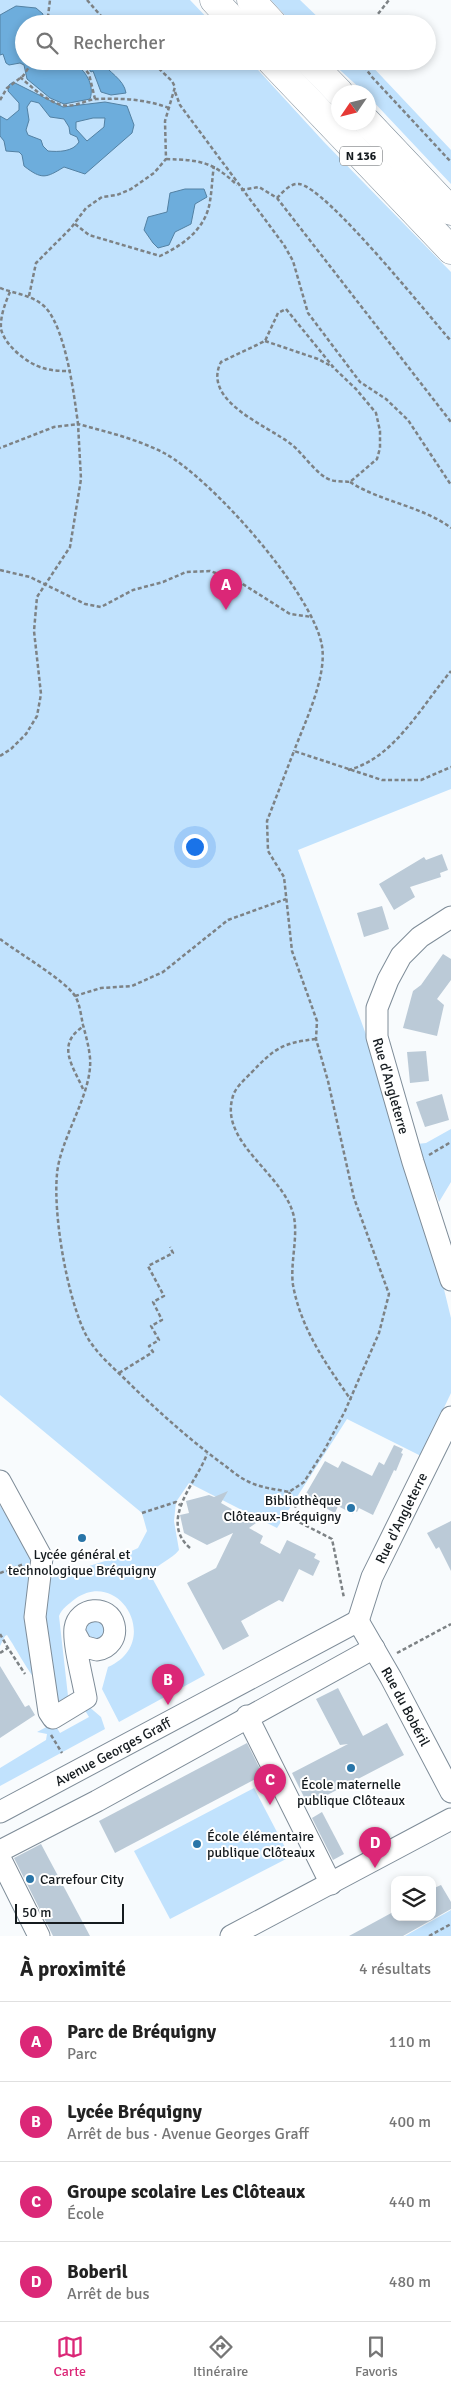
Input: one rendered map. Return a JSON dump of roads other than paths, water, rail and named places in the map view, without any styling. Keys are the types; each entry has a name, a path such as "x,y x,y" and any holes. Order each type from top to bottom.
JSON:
{"highway":[{"path":"214,0 228,15"},
{"path":"251,0 265,15"},
{"name":"N 136","path":"280,70 451,250"},
{"path":"317,70 331,85"},
{"name":"N 136","path":"375,130 451,211"}],"street":[{"name":"Rue d'Angleterre","path":"451,917 420,937 401,956 388,980 377,1008 376,1037 412,1162 451,1280"},
{"name":"Rue d'Angleterre","path":"358,1621 372,1577 451,1417"},
{"path":"0,1481 42,1558 35,1616 49,1712 53,1718 86,1698 75,1633"},
{"name":"Rue du Bobéril","path":"358,1621 378,1654 451,1792"},
{"name":"Avenue Georges Graff","path":"0,1812 358,1621"},
{"path":"0,1851 98,1801 324,1675 378,1654"},
{"path":"248,1716 331,1884"},
{"path":"231,1936 451,1820"},
{"path":"0,1858 39,1936"}],"water":[{"path":"16,6 36,8 43,14 15,15 15,64 9,65 6,63 3,54 0,55 0,15"},
{"path":"25,70 82,70 90,83 90,99 64,104 50,98 27,79"},
{"path":"90,70 109,70 125,88 126,93 111,95 101,92 93,71 91,72"},
{"path":"13,82 63,107 105,102 127,106 134,125 132,133 85,174 64,167 44,176 35,174 24,166 22,155 19,152 6,151 4,141 0,136 0,116 7,120 19,110 19,103 8,91 9,85","holes":["31,101 39,103 50,117 64,119 69,127 70,134 77,137 79,142 73,148 65,151 48,151 43,146 41,140 28,135 26,130 29,120 27,107","93,118 105,118 104,127 87,141 76,129 76,122"]},
{"path":"185,189 204,189 207,197 195,204 191,224 175,232 169,245 158,248 144,230 148,217 167,212 170,193"}],"place":[{"name":"Parc de Bréquigny","path":"226,610"},
{"name":"Bibliothèque Clôteaux-Bréquigny","path":"351,1508"},
{"name":"Lycée général et technologique Bréquigny","path":"82,1538"},
{"name":"Lycée Bréquigny","path":"168,1705"},
{"name":"École maternelle publique Clôteaux","path":"351,1768"},
{"name":"Groupe scolaire Les Clôteaux","path":"270,1805"},
{"name":"École élémentaire publique Clôteaux","path":"197,1844"},
{"name":"Boberil","path":"375,1868"},
{"name":"Carrefour City","path":"30,1879"}]}
